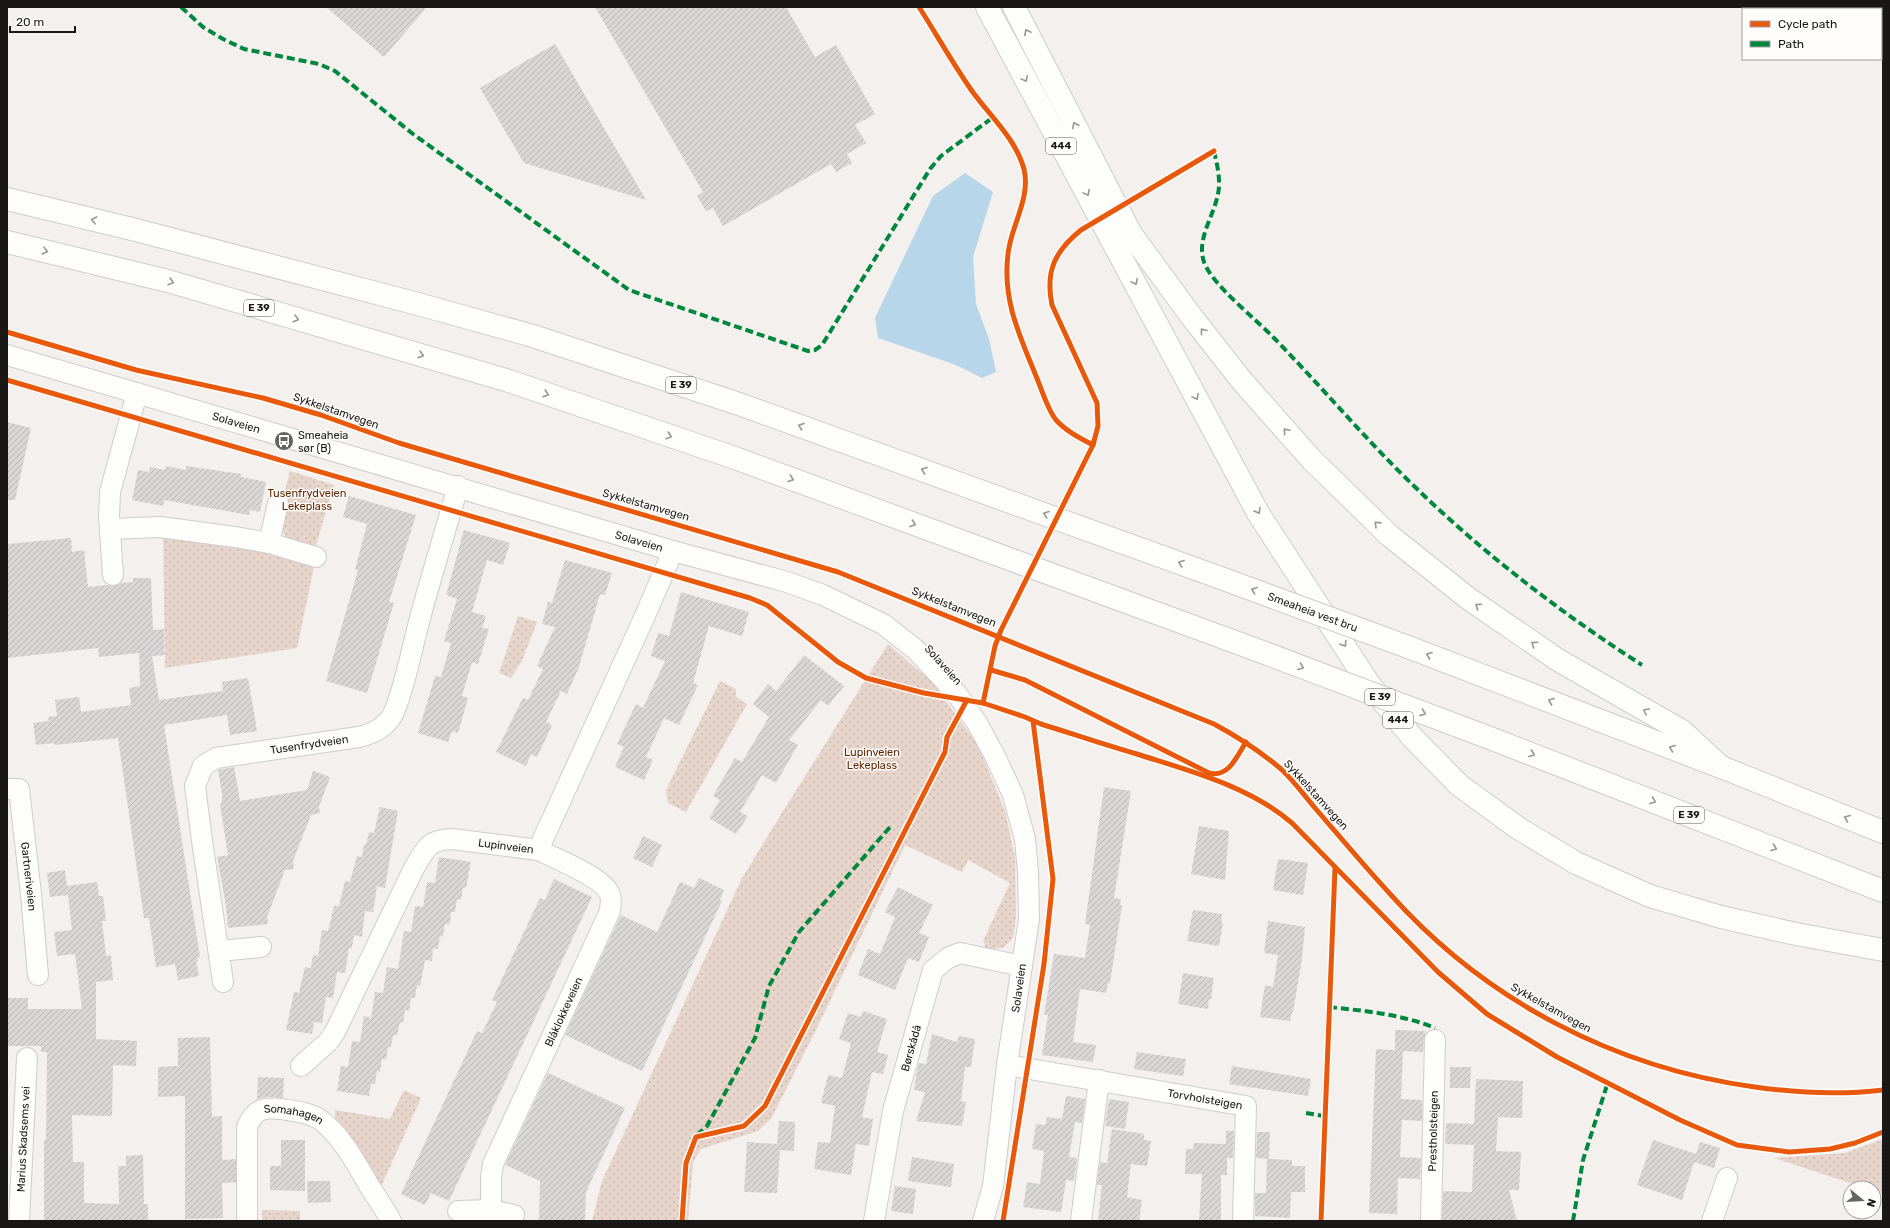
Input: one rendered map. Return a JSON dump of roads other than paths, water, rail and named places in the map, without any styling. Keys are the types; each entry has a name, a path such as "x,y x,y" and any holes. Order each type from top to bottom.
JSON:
{"highway":[{"name":"444","path":"987,7 1124,241 1190,316 1242,380 1312,460 1390,536 1469,600 1558,660 1682,731 1721,767"},
{"name":"444","path":"1014,7 1124,241 1258,513 1369,684 1412,737 1459,785 1518,828 1576,863 1650,896 1729,919 1796,934 1883,950"},
{"name":"Smeaheia vest bru","path":"7,199 170,239 533,336 739,404 1408,647 1721,767"},
{"name":"E 39","path":"7,242 168,281 509,381 735,458 1265,653 1496,740 1883,891"},
{"name":"E 39","path":"1721,767 1883,832"}],"street":[{"name":"Solaveien","path":"7,355 458,486 672,551 787,582 823,595 882,624 915,649 957,694 977,723 1014,795 1025,839 1028,872 1029,919 1007,1065 993,1186 983,1221"},
{"path":"113,574 109,517 110,492 137,393"},
{"name":"Tusenfrydveien","path":"223,982 202,841 196,786 202,766 216,758 359,737 371,734 386,724 393,714 402,687 436,557 458,486"},
{"path":"269,543 278,503"},
{"path":"111,529 160,527 235,537 269,543 316,558"},
{"name":"Lupinveien","path":"300,1066 328,1042 335,1032 414,868 427,847 438,840 452,839 538,850 644,618 672,551"},
{"name":"Gartneriveien","path":"7,789 19,789 31,894 38,975"},
{"name":"Blåklokkeveien","path":"491,1210 491,1177 493,1164 610,911 611,896 604,885 538,850"},
{"path":"219,951 261,947"},
{"name":"Børskådå","path":"874,1221 893,1111 933,970 948,958 960,953 1022,966"},
{"name":"Prestholsteigen","path":"1431,1221 1435,1040"},
{"name":"Marius Skadsems vei","path":"19,1221 27,1058"},
{"name":"Torvholsteigen","path":"1007,1065 1246,1106 1243,1221"},
{"path":"1081,1221 1099,1080"},
{"name":"Somahagen","path":"247,1221 247,1127 252,1115 259,1111 276,1109 300,1112 318,1119 336,1135 353,1158 391,1221"},
{"path":"1712,1221 1727,1178"},
{"path":"458,1211 491,1210 514,1215"}],"water":[{"path":"965,173 993,192 973,257 976,304 989,339 996,372 982,378 956,365 878,338 875,318 933,196"}],"place":[{"name":"Smeaheia sør (B)","path":"284,441"}],"park label":[{"name":"Tusenfrydveien Lekeplass","path":"307,499"},
{"name":"Lupinveien Lekeplass","path":"872,758"}]}
